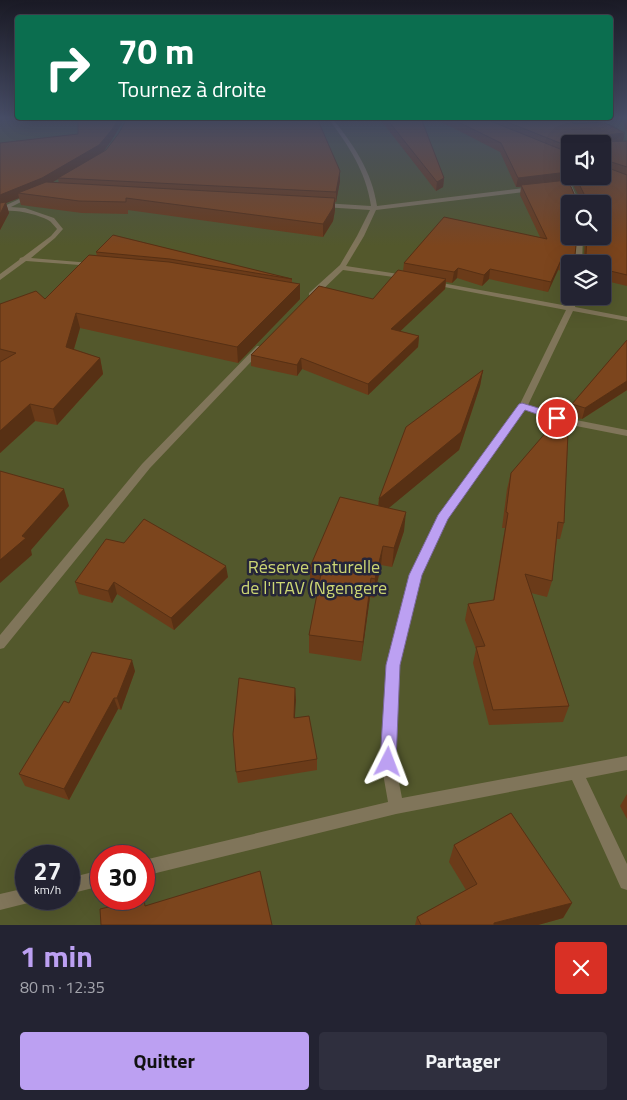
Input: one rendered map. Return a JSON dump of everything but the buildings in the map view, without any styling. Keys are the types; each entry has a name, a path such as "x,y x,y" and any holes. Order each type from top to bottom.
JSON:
{"street":[{"path":"304,299 342,268 374,208 370,186 359,160"},
{"path":"559,186 569,185 573,195"},
{"path":"315,205 374,208 539,189"},
{"path":"0,210 36,193"},
{"path":"0,210 25,210 52,219 60,229 53,237 22,259 0,278"},
{"path":"22,259 102,266"},
{"path":"342,268 418,280"},
{"path":"427,281 561,300"},
{"path":"396,807 388,762 393,665 415,575 442,518 522,406 571,305"},
{"path":"582,305 627,319"},
{"path":"0,644 146,466 268,340"},
{"path":"522,406 574,423 627,433"},
{"path":"155,865 396,807 627,763"},
{"path":"576,773 627,882"},
{"path":"0,902 15,899"}],"green space":[{"name":"Réserve naturelle de l'ITAV (Ngengere","path":"0,160 561,160 561,185 611,185 611,160 627,160 627,925 0,925"}],"route":[{"path":"388,762 393,665 415,575 442,518 522,406 557,418"}]}
